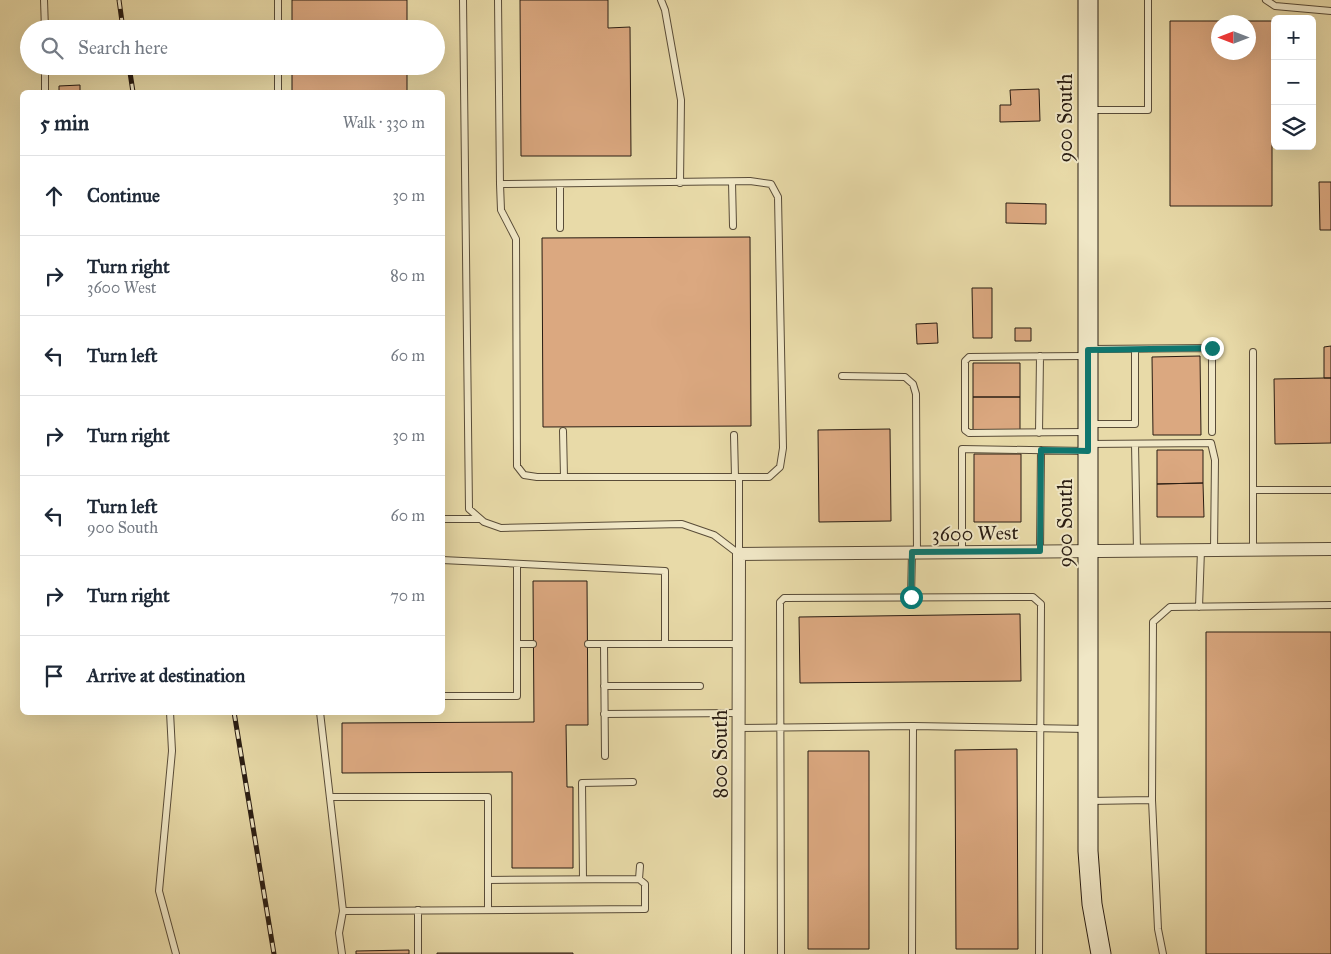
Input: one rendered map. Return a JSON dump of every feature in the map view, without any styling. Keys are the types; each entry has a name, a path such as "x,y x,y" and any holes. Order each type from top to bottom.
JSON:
{"street":[{"name":"900 South","path":"1088,0 1088,801 1090,886 1101,954"},
{"name":"3600 West","path":"739,554 1331,549"},
{"name":"800 South","path":"738,954 739,554"}],"lane":[{"path":"44,0 45,20"},
{"path":"278,0 278,20"},
{"path":"463,0 469,509 480,519 501,528 682,524 714,536 739,554"},
{"path":"498,0 500,184 501,210 516,239 517,466 524,475 564,477 769,477 780,467 779,207 778,197 771,184 732,182 500,184"},
{"path":"661,0 665,10 681,100 680,183"},
{"path":"1088,110 1148,110 1148,0"},
{"path":"1266,0 1275,6 1284,3 1331,11"},
{"path":"45,75 45,90"},
{"path":"278,75 278,90"},
{"path":"732,182 733,226"},
{"path":"560,184 560,228"},
{"path":"1200,607 1208,550 1215,460 1211,444 1135,444 1039,433 966,432 965,361 969,357 1040,356 1135,349 1212,348 1212,432"},
{"path":"962,552 962,449 1041,450 1135,424 1135,349"},
{"path":"1253,352 1253,550"},
{"path":"1039,433 1040,356"},
{"path":"842,376 905,377 914,384 916,394 915,552 911,597"},
{"path":"563,431 564,477"},
{"path":"734,435 739,554"},
{"path":"1135,444 1137,551"},
{"path":"1040,551 1041,450"},
{"path":"1253,490 1331,490"},
{"path":"445,519 480,519"},
{"path":"445,560 665,571 665,644"},
{"path":"445,696 517,696 517,564"},
{"path":"781,954 780,602 784,598 911,597 1033,597 1041,604 1039,954"},
{"path":"1163,954 1158,929 1152,800 1153,622 1170,607 1331,605"},
{"path":"517,644 534,644"},
{"path":"588,644 739,644"},
{"path":"604,644 604,756"},
{"path":"604,686 700,686"},
{"path":"604,714 738,713"},
{"path":"170,715 172,751 159,891 176,954"},
{"path":"320,715 343,910 339,933 342,954"},
{"path":"738,728 914,726 1088,730"},
{"path":"912,954 914,726"},
{"path":"583,879 582,783 632,782"},
{"path":"330,797 488,797 488,910"},
{"path":"1088,801 1152,800"},
{"path":"639,879 640,866"},
{"path":"343,910 645,909 645,884 639,879 488,880"},
{"path":"418,910 418,954"}],"building":[{"path":"292,0 407,0 407,20 292,20"},
{"path":"520,0 608,0 608,28 630,27 631,156 521,156"},
{"path":"1170,21 1211,21 1211,60 1256,60 1256,21 1271,21 1272,206 1170,206"},
{"path":"292,75 407,75 407,90 292,90"},
{"path":"80,85 80,90 59,90 59,86"},
{"path":"1039,89 1040,121 1000,122 1000,105 1011,105 1010,90"},
{"path":"1319,182 1331,182 1331,230 1320,230"},
{"path":"1006,203 1046,204 1046,224 1006,223"},
{"path":"750,237 751,426 543,427 542,238"},
{"path":"972,288 992,288 992,338 973,338"},
{"path":"937,323 938,343 917,344 916,324"},
{"path":"1015,328 1031,328 1031,341 1015,341"},
{"path":"1331,346 1331,378 1324,378 1324,347"},
{"path":"1200,356 1201,435 1153,435 1152,357"},
{"path":"973,363 1020,363 1020,397 973,397"},
{"path":"1331,378 1331,443 1275,444 1274,379"},
{"path":"973,397 1020,397 1020,430 973,430"},
{"path":"890,429 891,521 819,522 818,430"},
{"path":"1157,450 1203,450 1203,483 1157,484"},
{"path":"974,454 1021,454 1021,522 974,522"},
{"path":"1203,483 1204,517 1157,517 1157,484"},
{"path":"533,581 587,581 588,725 566,725 567,787 573,787 573,868 512,868 512,772 342,773 342,723 534,722"},
{"path":"1020,614 1021,681 800,683 799,617"},
{"path":"1206,632 1331,632 1331,954 1206,954"},
{"path":"1017,749 1018,949 956,949 955,750"},
{"path":"808,751 869,751 869,949 808,949"},
{"path":"409,950 409,954 356,954 356,951"},
{"path":"573,953 573,954 437,954"}],"railway":[{"path":"119,0 122,20"},
{"path":"130,75 133,90"},
{"path":"234,715 274,954"}],"route":[{"path":"911,597 912,552 1040,551 1041,450 1088,451 1088,350 1212,348"}]}
